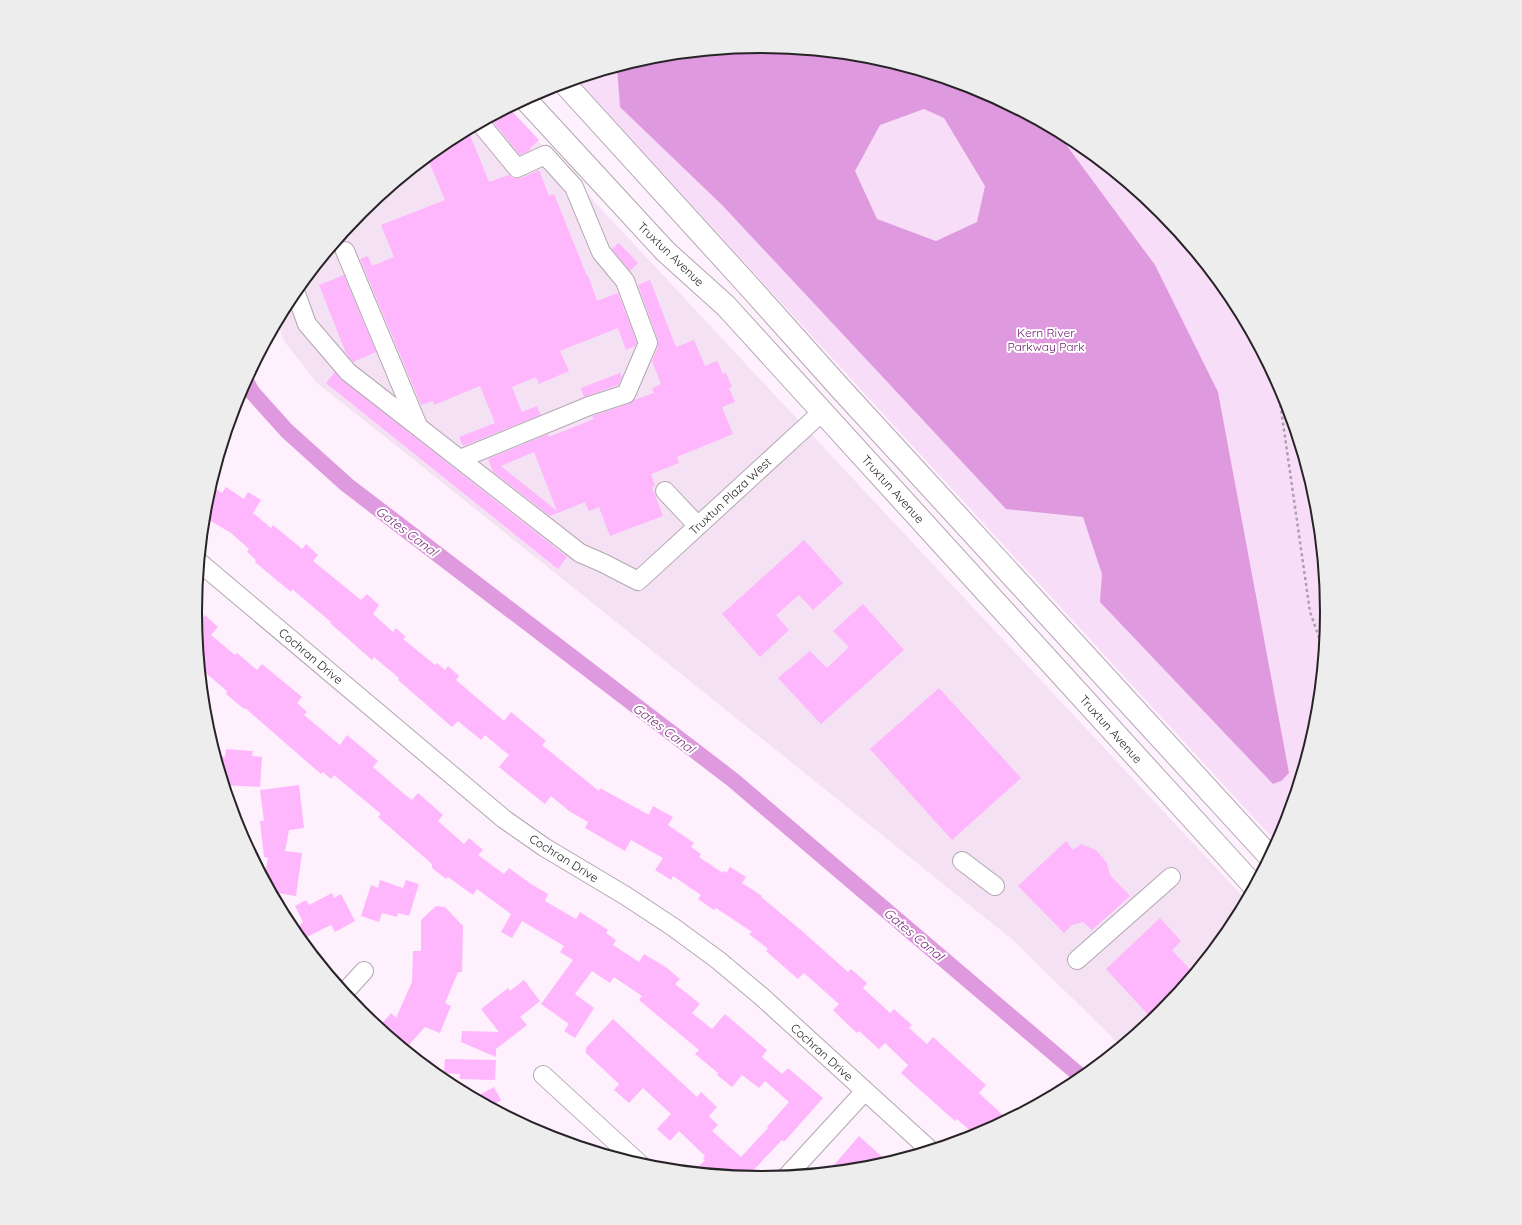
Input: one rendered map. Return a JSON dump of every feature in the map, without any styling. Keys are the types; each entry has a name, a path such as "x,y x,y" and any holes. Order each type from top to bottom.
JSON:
{"main road":[{"path":"568,88 936,494 1266,853"},
{"name":"Truxtun Avenue","path":"530,104 665,251 726,306 1251,883"},
{"path":"783,324 816,383 822,412 836,413 848,418 936,494"}],"street":[{"path":"298,299 307,324 348,372 460,459 589,406 626,394 648,342 625,281 601,252 574,186 545,155 517,168 483,127"},
{"path":"345,252 418,427"},
{"name":"Truxtun Plaza West","path":"460,459 580,553 638,581 822,412"},
{"path":"665,491 698,526"},
{"name":"Cochran Drive","path":"204,566 504,819 544,847 632,900 673,927 718,960 761,996 926,1147"},
{"path":"962,861 995,886"},
{"path":"1077,960 1171,876"},
{"path":"348,989 364,971"},
{"path":"543,1075 632,1156"},
{"path":"791,1171 865,1091"}],"path":[{"path":"1279,400 1310,612 1319,638"}],"shaded area":[{"name":"Kern River Parkway Park","path":"724,54 798,54 870,64 906,72 941,83 1008,111 1064,142 1155,265 1218,392 1289,773 1281,781 1273,784 1100,602 1102,574 1083,517 1006,509 723,206 620,107 617,72 688,58","holes":["924,109 944,118 985,186 977,222 936,241 877,219 855,171 880,125"]},
{"path":"511,112 1243,897 1205,953 1182,981 1157,1008 1118,1043 1013,940 317,383 284,341 279,328 296,302 317,272 365,217 392,192 450,147 481,128"}],"green space":[{"name":"Kern River Parkway Park","path":"724,54 798,54 870,64 906,72 975,96 1041,128 1072,147 1130,192 1157,217 1182,244 1205,272 1246,333 1278,398 1291,433 1301,468 1310,503 1316,539 1320,612 1316,686 1310,722 1301,757 1291,792 1273,838 580,83 616,72 652,64"}],"building":[{"path":"513,112 539,140 530,148 531,150 520,155 493,122"},
{"path":"470,135 489,182 509,175 513,178 521,178 539,170 549,196 554,194 587,276 588,275 597,301 618,293 637,343 635,346 626,350 618,328 560,351 569,371 539,384 536,377 512,387 522,412 537,406 541,415 463,446 459,437 495,423 480,386 434,405 433,401 421,405 360,259 368,256 372,266 394,257 381,225 445,200 429,162"},
{"path":"619,243 638,263 630,271 612,249"},
{"path":"344,275 376,352 353,362 346,353 319,285"},
{"path":"650,280 676,347 694,340 705,366 717,361 723,374 726,373 732,387 729,388 735,402 722,407 733,434 677,457 679,463 651,474 655,486 652,487 663,516 610,536 599,507 589,511 585,502 550,516 493,472 488,459 548,434 549,437 594,419 592,416 629,404 634,400 654,393 652,388 661,384 652,361 658,347 658,340 638,285","holes":["534,452 557,511 501,466"]},
{"path":"335,372 342,380 567,557 558,569 326,383"},
{"path":"620,373 622,377 618,385 584,397 581,388"},
{"path":"226,487 244,499 248,492 261,500 253,513 271,528 273,525 302,549 306,544 318,555 313,561 361,600 367,594 379,605 373,614 393,632 396,628 406,637 403,639 435,665 437,663 445,670 448,666 459,676 456,680 504,721 511,712 546,741 542,745 599,791 600,788 649,815 653,806 673,817 668,825 694,843 691,847 701,854 699,857 723,873 724,871 727,872 730,867 746,877 742,883 762,896 761,897 848,972 851,969 867,983 863,988 890,1013 894,1009 912,1025 909,1028 927,1044 933,1037 986,1085 979,1093 1004,1116 970,1131 957,1119 955,1121 901,1073 908,1065 885,1043 879,1049 859,1031 857,1033 833,1010 839,1004 804,973 798,979 766,951 768,949 749,934 752,932 716,908 714,910 698,899 701,895 673,876 671,880 655,870 663,858 631,840 625,851 585,828 588,822 569,811 551,796 545,804 531,793 499,767 509,755 485,735 481,740 458,721 452,727 374,657 372,660 330,623 331,622 292,589 291,592 255,562 256,560 247,552 249,549 231,533 209,520 216,489 222,493"},
{"path":"804,540 843,583 813,610 799,595 776,615 789,630 760,657 722,614"},
{"path":"863,604 904,650 821,724 778,678 810,651 827,668 849,647 833,631"},
{"path":"205,615 218,627 211,635 235,655 237,653 257,670 262,664 302,697 297,703 307,712 304,715 340,745 347,735 378,761 373,767 404,794 412,800 418,793 443,815 438,821 464,844 469,838 483,850 478,855 504,874 509,868 548,894 545,901 576,919 580,912 608,930 606,933 616,940 613,945 639,962 644,954 667,968 680,979 675,984 700,1004 692,1013 712,1029 725,1014 767,1050 762,1057 782,1074 788,1068 823,1098 784,1142 782,1140 752,1172 698,1168 705,1160 703,1159 705,1156 679,1131 670,1141 657,1129 671,1114 643,1088 629,1103 614,1090 619,1084 586,1053 586,1048 613,1019 697,1097 701,1092 717,1107 709,1116 718,1125 712,1131 741,1157 768,1128 767,1127 789,1102 765,1081 759,1088 742,1075 732,1087 695,1054 699,1050 639,1000 642,996 614,977 610,983 592,971 575,994 594,1008 575,1038 564,1031 569,1024 541,1004 573,960 560,952 564,946 522,921 512,938 501,932 511,914 477,889 473,895 448,877 446,879 432,868 432,864 378,817 381,814 334,775 331,779 323,772 321,774 245,708 244,709 226,694 227,691 205,672 202,618"},
{"path":"939,688 1021,778 952,840 870,749"},
{"path":"226,749 253,751 252,756 262,757 260,787 229,785 221,756 225,757"},
{"path":"299,785 304,828 289,830 285,851 302,853 296,896 277,893 265,872 268,858 264,857 260,821 264,821 260,790"},
{"path":"1066,841 1073,850 1081,844 1096,850 1107,863 1110,875 1130,896 1092,930 1083,922 1072,925 1064,933 1018,886"},
{"path":"380,880 403,888 406,880 419,884 409,916 398,913 397,917 382,913 379,922 361,916 371,885 378,888"},
{"path":"332,893 334,898 341,894 355,921 335,932 331,925 306,937 299,927 303,922 295,906 306,900 309,905"},
{"path":"436,906 445,907 463,926 462,972 458,972 445,1003 451,1006 440,1033 425,1027 408,1046 382,1024 391,1013 396,1018 412,982 413,951 421,951 421,920"},
{"path":"1160,918 1181,941 1172,950 1191,970 1149,1016 1106,969"},
{"path":"524,980 540,1001 520,1017 527,1025 496,1049 496,1057 461,1042 462,1031 499,1032 481,1009 508,988 510,991"},
{"path":"445,1059 496,1060 495,1080 460,1079 460,1074 444,1073"},
{"path":"494,1087 501,1100 495,1104 479,1095"},
{"path":"859,1136 883,1158 870,1161 832,1167"}],"waterway":[{"name":"Gates Canal","path":"249,387 252,392 287,431 347,485 733,780 1078,1074"}]}
